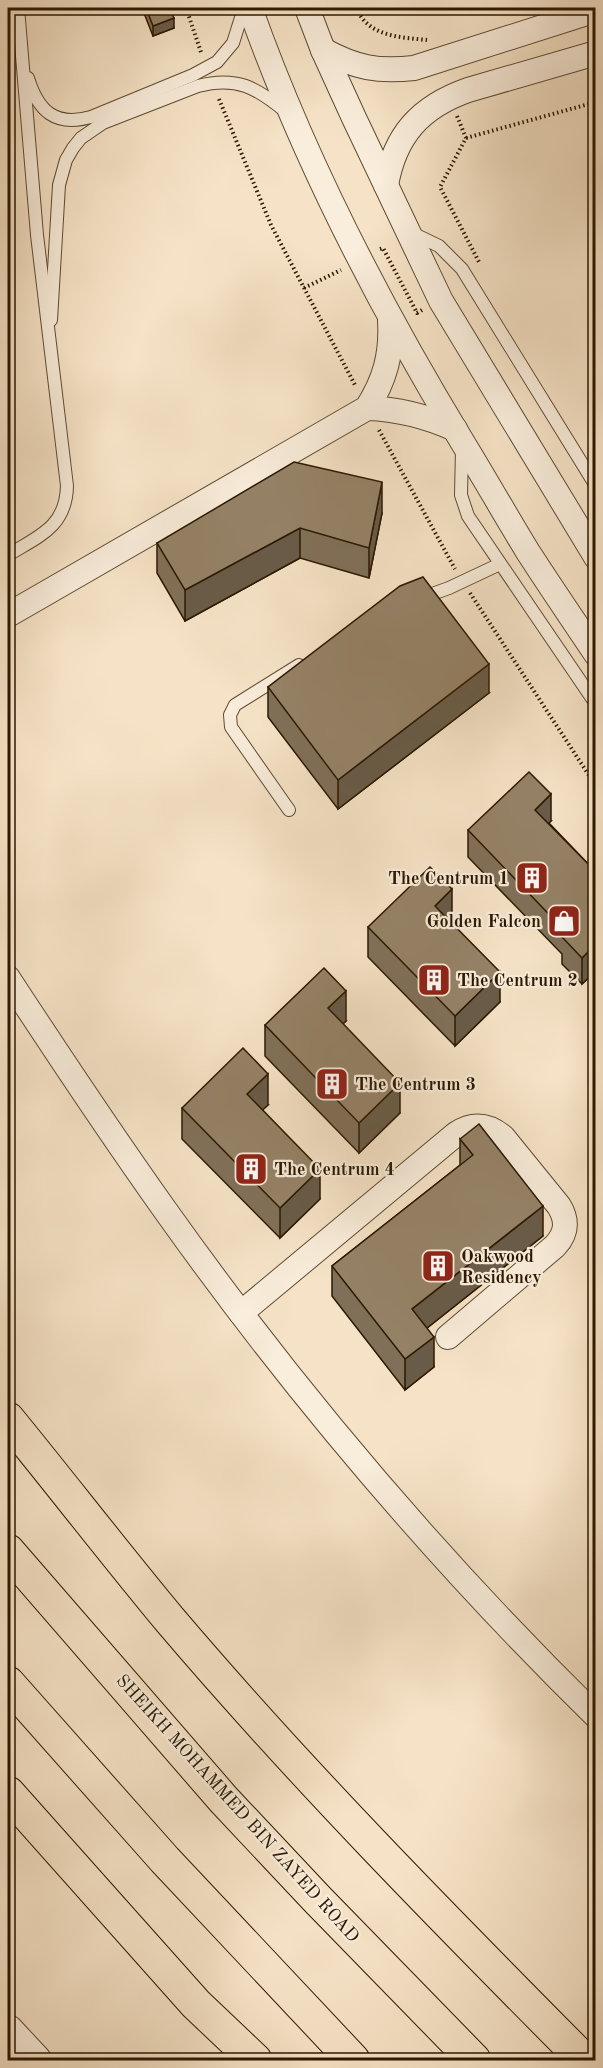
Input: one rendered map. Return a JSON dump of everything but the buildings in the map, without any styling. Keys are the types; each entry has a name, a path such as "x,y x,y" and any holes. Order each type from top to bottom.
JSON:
{"highway":[{"path":"8,1419 170,1619 279,1743 373,1845 584,2061"},
{"path":"8,1428 50,1470"},
{"name":"SHEIKH MOHAMMED BIN ZAYED ROAD","path":"8,1551 224,1800 474,2061"},
{"path":"8,1683 181,1877 352,2061"},
{"path":"8,1793 196,2004 255,2061"}],"street":[{"path":"250,8 292,117 336,213 390,318 528,551 596,654"},
{"path":"307,8 323,50 441,301 596,557"},
{"path":"323,50 344,61 367,68 390,70 414,68 596,10"},
{"path":"386,185 390,163 406,133 430,108 450,97 596,53"},
{"path":"8,615 367,408 385,375 391,337 390,318"},
{"path":"367,408 421,416 458,435"},
{"path":"8,978 153,1192 241,1313 318,1410 398,1505 481,1597 596,1716"},
{"path":"241,1313 456,1134 464,1128 475,1125 485,1126 495,1130 503,1137 559,1206 565,1216 566,1227 563,1238 555,1246 448,1337"},
{"path":"8,2030 36,2061"}],"lane":[{"path":"8,555 44,533 54,524 67,500 50,336 44,307 18,8"},
{"path":"21,57 38,104 49,114 62,120 77,121 193,75 217,62 233,43 244,8"},
{"path":"50,336 59,185 66,160 81,138 103,123 212,82 226,82 252,88 265,94 292,117"},
{"path":"409,231 439,246 462,269 596,486"},
{"path":"458,435 460,483 464,506 474,526 596,705"},
{"path":"412,602 449,588 500,564"},
{"path":"289,810 231,727 230,715 235,705 312,657"}],"path":[{"path":"356,8 365,22 383,34 427,40 435,61"},
{"path":"450,97 466,138"},
{"path":"483,269 440,187 466,138 596,102"}],"place":[{"name":"The Centrum 1","path":"532,878"},
{"name":"Golden Falcon","path":"564,921"},
{"name":"The Centrum 2","path":"434,980"},
{"name":"The Centrum 3","path":"332,1084"},
{"name":"The Centrum 4","path":"251,1169"},
{"name":"Oakwood Residency","path":"438,1266"}]}
